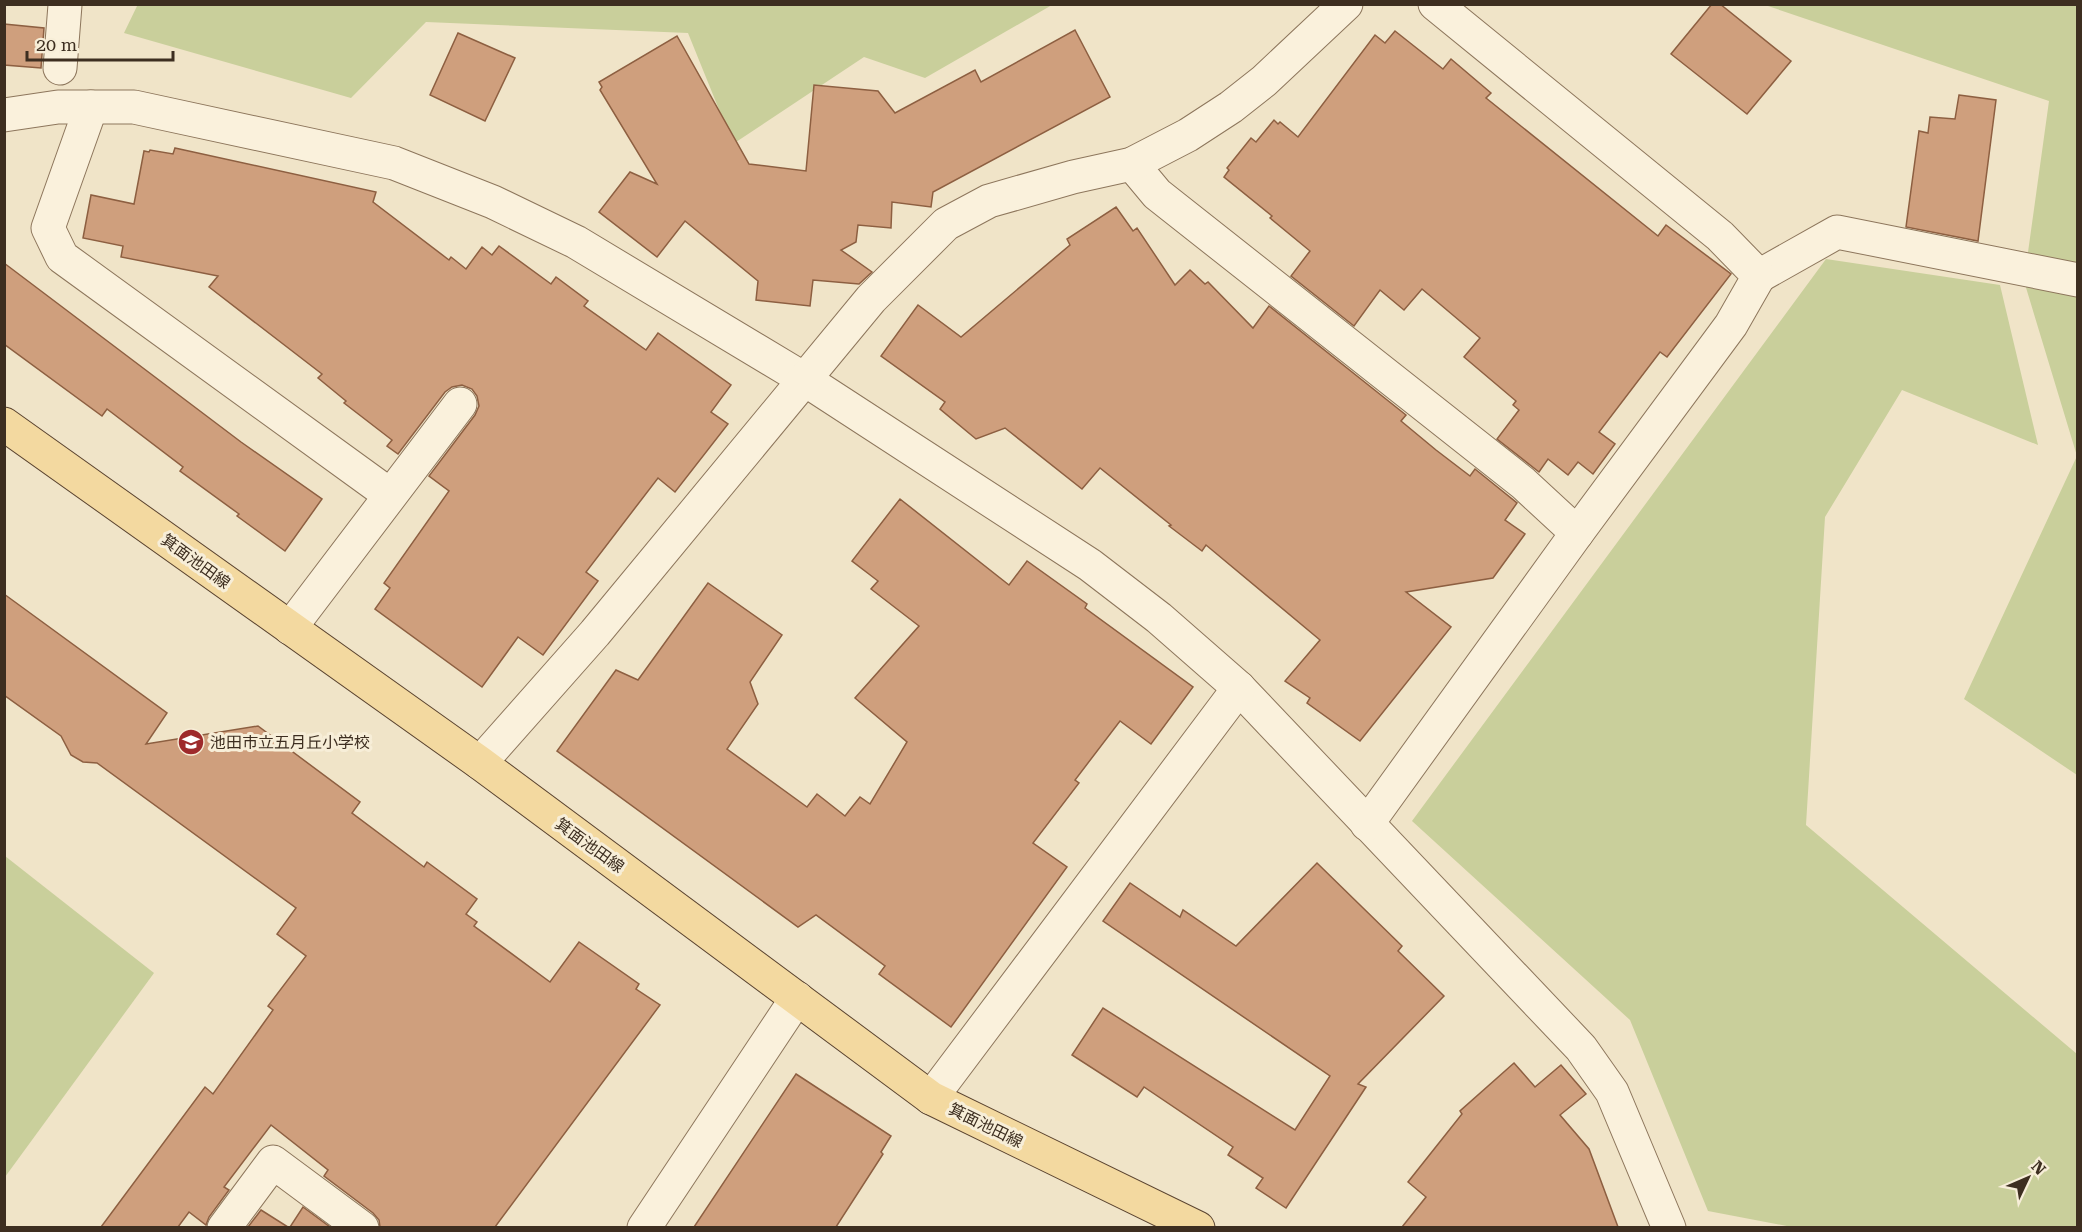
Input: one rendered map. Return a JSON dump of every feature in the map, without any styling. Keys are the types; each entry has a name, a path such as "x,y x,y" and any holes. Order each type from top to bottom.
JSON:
{"main road":[{"name":"箕面池田線","path":"4,424 480,763 931,1098 1198,1227"}],"street":[{"path":"480,763 596,633 871,299 946,224 989,201 1073,177 1132,164 1188,135 1231,107 1264,81 1346,4"},
{"path":"1435,4 1720,236 1760,276"},
{"path":"60,68 64,5"},
{"path":"4,115 58,106 134,107 394,163 492,202 576,242 804,379 1090,564 1159,618 1239,688 1581,1048 1612,1092 1669,1227"},
{"path":"91,107 48,228 62,257 390,495"},
{"path":"1132,164 1157,194 1523,483 1577,534"},
{"path":"1367,824 1731,325 1760,276 1837,232 2078,280"},
{"path":"290,628 460,404"},
{"path":"931,1098 1239,688"},
{"path":"644,1227 798,998"},
{"path":"224,1227 273,1162 362,1227"}],"green space":[{"path":"138,4 1052,5 925,78 864,57 733,144 688,33 426,22 351,98 124,33"},
{"path":"1765,5 2077,5 2077,456 2024,281 2049,101"},
{"path":"1826,259 2000,285 2038,445 1902,390 1825,517 1806,825 2077,1054 2077,1227 1797,1228 1708,1211 1630,1020 1412,821"},
{"path":"2077,456 2077,775 1964,699"},
{"path":"5,856 154,973 5,1177"}],"building":[{"path":"1712,4 1720,4 1791,61 1747,114 1671,54"},
{"path":"4,24 44,28 41,68 4,65"},
{"path":"1075,30 1110,97 933,192 931,207 892,202 891,228 858,225 856,242 841,250 872,272 859,284 813,280 810,306 756,300 758,281 685,221 657,257 599,212 630,172 657,184 600,90 602,87 599,82 677,36 749,164 806,171 814,85 878,91 895,113 975,70 981,82"},
{"path":"1395,31 1443,69 1451,59 1491,93 1486,98 1658,236 1666,225 1731,274 1667,357 1660,352 1599,432 1615,444 1593,474 1578,462 1568,475 1548,459 1539,472 1497,439 1519,410 1513,405 1516,401 1464,357 1480,338 1422,289 1404,310 1380,290 1354,326 1291,276 1310,251 1224,177 1229,170 1227,168 1251,138 1256,142 1274,120 1278,124 1280,122 1298,137 1375,35 1385,43"},
{"path":"458,33 515,58 485,121 430,95"},
{"path":"1959,95 1996,100 1978,241 1906,227 1919,131 1928,133 1930,117 1955,119"},
{"path":"175,148 376,192 373,202 449,260 451,257 466,269 482,247 492,255 499,246 551,284 556,277 588,301 584,306 646,350 658,333 731,385 711,412 728,424 675,492 658,478 586,572 598,581 543,655 518,637 482,687 375,609 390,588 384,583 449,491 429,476 475,415 479,406 477,396 472,389 462,385 452,387 445,392 398,454 387,446 392,440 344,403 346,401 318,378 322,374 209,287 218,276 121,257 123,246 83,238 91,195 134,204 144,151 173,154"},
{"path":"1116,207 1133,231 1137,228 1175,285 1190,270 1205,284 1208,282 1253,328 1269,306 1406,415 1401,421 1436,450 1470,476 1475,469 1517,503 1505,520 1525,534 1493,578 1406,592 1451,627 1360,741 1307,703 1310,698 1285,681 1320,640 1206,545 1202,551 1100,468 1082,489 1005,428 976,439 940,409 945,402 881,356 918,305 961,337 1070,245 1067,239"},
{"path":"4,263 241,442 322,499 285,551 180,471 183,467 107,409 102,416 4,344"},
{"path":"900,499 1009,585 1027,561 1087,604 1085,608 1193,687 1151,744 1120,721 1075,780 1079,783 1033,843 1067,867 951,1027 879,974 885,966 816,915 798,927 557,751 616,670 638,680 708,583 782,635 750,682 758,704 727,749 807,807 817,794 845,816 860,797 870,804 907,742 855,698 919,626 871,589 878,581 852,561"},
{"path":"4,594 167,713 146,744 258,726 360,802 352,813 424,867 427,862 477,899 466,914 477,922 474,926 550,982 579,942 639,984 636,989 660,1005 495,1227 380,1227 379,1220 373,1213 324,1176 328,1170 271,1125 224,1187 229,1190 209,1217 206,1225 189,1212 178,1227 101,1227 205,1087 213,1094 273,1010 268,1006 306,956 277,934 296,908 97,763 83,762 71,755 61,736 4,695"},
{"path":"1317,863 1402,946 1398,951 1444,996 1358,1084 1366,1087 1286,1208 1256,1188 1263,1178 1228,1155 1233,1147 1144,1087 1137,1097 1072,1055 1103,1008 1295,1130 1330,1076 1103,921 1130,883 1180,917 1183,910 1236,946"},
{"path":"1514,1063 1535,1087 1561,1065 1586,1094 1560,1115 1589,1149 1618,1227 1402,1227 1426,1197 1408,1182 1462,1114 1460,1111"},
{"path":"796,1074 891,1136 881,1152 883,1154 836,1227 694,1227"},
{"path":"303,1207 330,1227 290,1227"},
{"path":"261,1210 288,1227 248,1227"}],"place":[{"name":"池田市立五月丘小学校","path":"191,742"}]}
